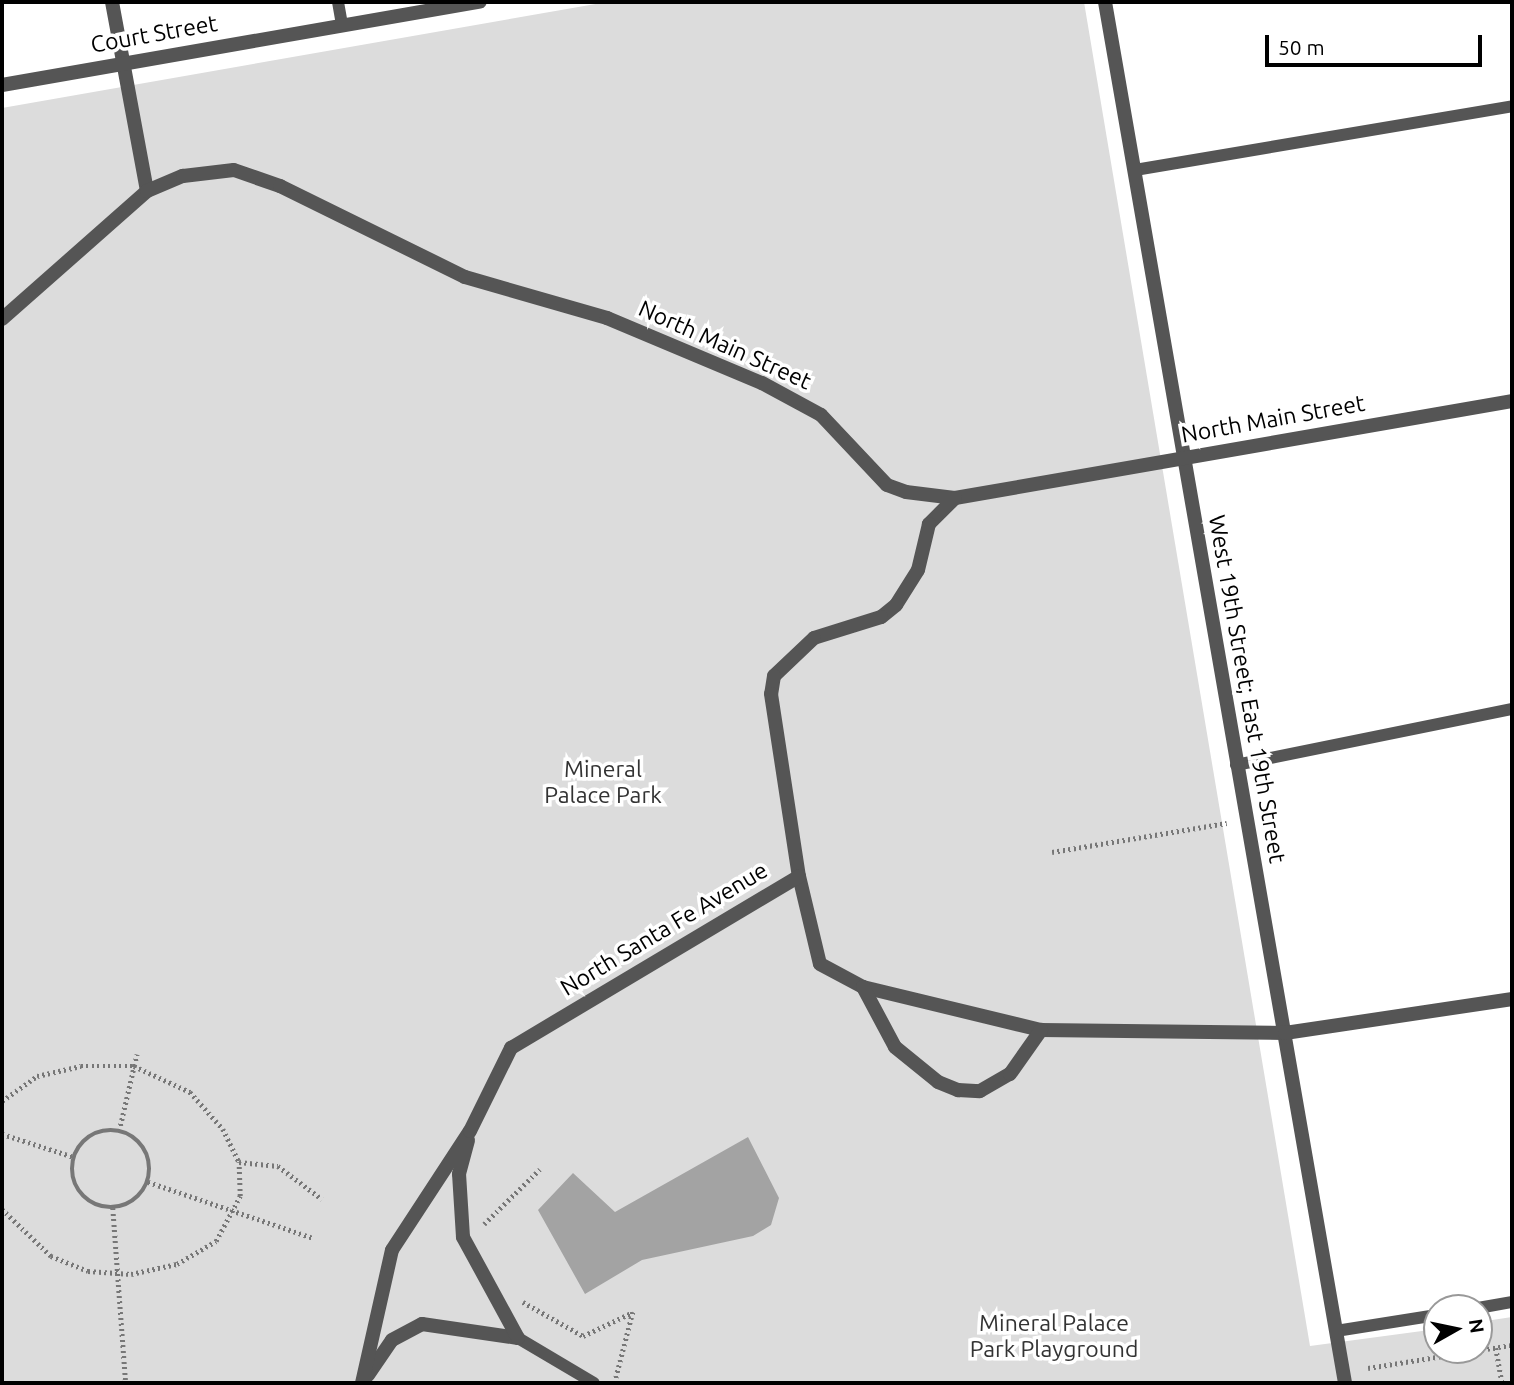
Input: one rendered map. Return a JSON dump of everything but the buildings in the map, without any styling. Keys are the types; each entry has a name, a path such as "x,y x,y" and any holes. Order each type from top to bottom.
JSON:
{"street":[{"path":"111,2 147,191"},
{"name":"Court Street","path":"2,85 480,2"},
{"name":"West 19th Street; East 19th Street","path":"1105,2 1345,1383"},
{"name":"North Main Street","path":"2,318 147,191 216,170 257,176 466,277 607,318 762,383 821,415 887,485 955,498 1512,401"},
{"path":"799,876 771,694 774,676 814,638 881,617 896,605 918,570 929,524 955,498"},
{"name":"North Santa Fe Avenue","path":"362,1382 392,1250 470,1131 511,1048 799,876 813,953 835,976 863,987 1041,1030 1286,1033 1512,999"},
{"path":"863,987 895,1047 938,1082 958,1090 980,1091 1010,1074 1041,1030"},
{"name":"North Santa Fe Avenue","path":"470,1131 459,1174 463,1237 471,1263 518,1338"},
{"name":"North Santa Fe Avenue","path":"362,1382 393,1340 422,1324 518,1338"}],"lane":[{"path":"338,2 342,24"},
{"path":"1135,170 1512,106"},
{"path":"1236,765 1512,709"},
{"path":"1493,1305 1512,1302"},
{"path":"1336,1331 1423,1317"},
{"path":"518,1338 594,1383"}],"path":[{"path":"1052,852 1246,820"},
{"path":"119,1131 136,1054"},
{"path":"2,1101 23,1083 57,1070 134,1066 190,1092 223,1129 239,1162 235,1211 199,1253 118,1274 88,1271 51,1256 2,1209"},
{"path":"119,1131 148,1156 148,1182 132,1203 113,1208 83,1196 72,1172 74,1157 96,1133 119,1131"},
{"path":"2,1134 74,1157"},
{"path":"239,1162 278,1166 321,1199"},
{"path":"482,1237 480,1228 540,1169"},
{"path":"148,1182 313,1238"},
{"path":"113,1208 126,1383"},
{"path":"515,1295 583,1336 633,1312 615,1383"},
{"path":"1368,1368 1512,1345"},
{"path":"1496,1348 1502,1383"}],"green space":[{"name":"Mineral Palace Park","path":"607,2 1084,2 1310,1346 1423,1331 1423,1364 1493,1364 1493,1320 1512,1317 1512,1383 2,1383 2,108"}],"shaded area":[{"path":"748,1137 779,1198 771,1225 753,1236 642,1260 585,1294 538,1210 573,1173 615,1212"}],"park label":[{"name":"Mineral Palace Park Playground","path":"1054,1336"}]}
